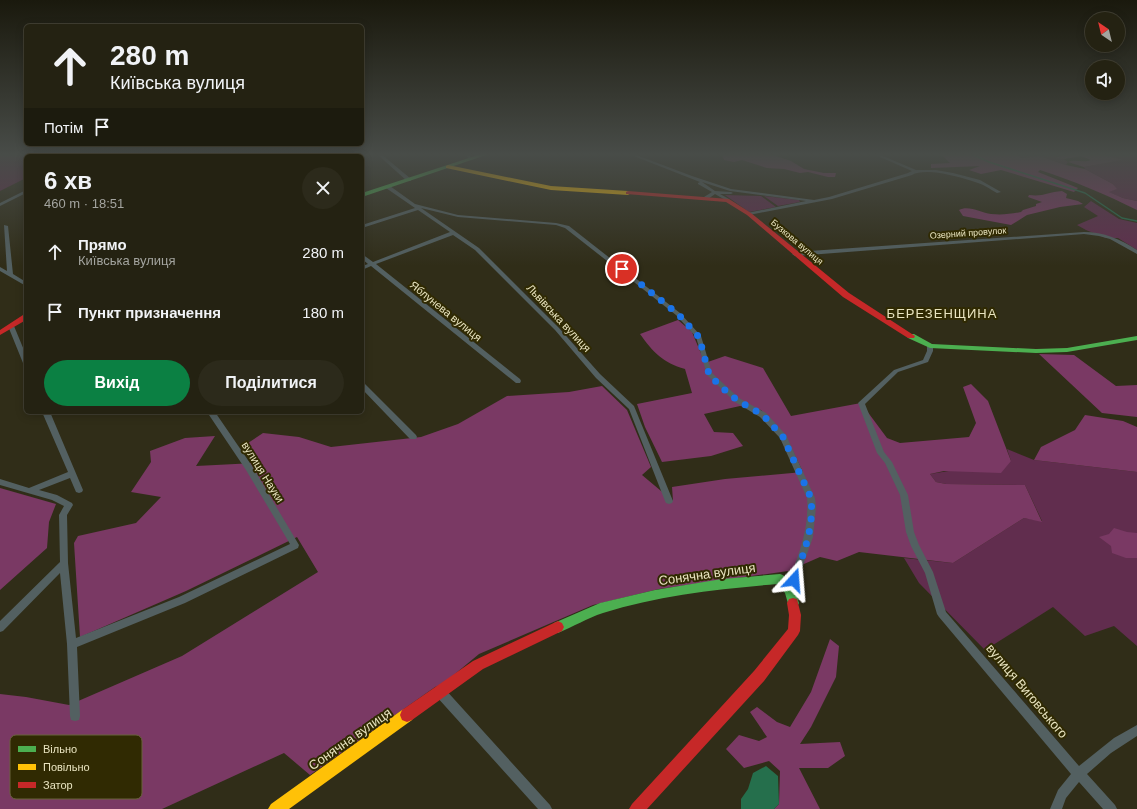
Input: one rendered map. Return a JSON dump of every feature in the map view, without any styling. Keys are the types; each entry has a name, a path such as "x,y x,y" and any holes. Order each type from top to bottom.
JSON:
{"street":[{"path":"0,205 24,191"},
{"path":"364,194 376,191"},
{"name":"Львівська вулиця","path":"393,191 477,249 520,290 557,329 598,376 632,408 669,501"},
{"name":"Бузкова вулиця","path":"594,191 727,200 749,214 795,254 846,295 916,339 930,346 1034,352 1067,350 1137,338"},
{"path":"735,191 814,201"},
{"path":"749,214 830,198 854,191"},
{"path":"706,198 715,192 751,193"},
{"path":"715,192 727,200"},
{"path":"364,226 417,207 458,216 556,224 567,227 678,314 699,337 709,374 719,385 737,400 763,415 783,437 811,498 810,532 790,591 795,615 794,630 759,676 637,809"},
{"path":"6,226 10,275"},
{"path":"364,267 453,233"},
{"name":"Озерний провулок","path":"795,254 1084,233 1106,235 1137,252"},
{"name":"Яблунева вулиця","path":"364,258 518,381"},
{"path":"0,269 24,283"},
{"path":"0,332 24,318"},
{"path":"11,326 24,358"},
{"name":"вулиця Виговського","path":"930,346 930,351 926,361 896,371 861,403 881,453 891,468 904,495 910,532 915,546 929,572 942,614 1079,774 1111,809"},
{"path":"364,387 412,437"},
{"path":"47,414 79,490"},
{"name":"вулиця Науки","path":"72,644 182,600 295,545 249,468 212,414"},
{"path":"29,491 72,474"},
{"path":"0,482 54,497 69,505 63,516 64,563 72,644 74,716"},
{"path":"0,628 64,563"},
{"name":"Сонячна вулиця","path":"276,809 478,664 600,608 663,593 758,580 780,579 790,591"},
{"path":"440,692 546,809"},
{"path":"1056,809 1062,793 1079,774 1122,738 1137,730"}],"shaded area":[{"path":"1062,191 1067,194 1066,198 1083,204 1060,207 1027,215 1011,225 963,216 959,210 967,208 995,214 1017,213 1036,206 1036,204 1042,202 1028,197 1029,195"},
{"path":"1095,191 1112,191 1109,192 1123,198 1137,201 1137,210"},
{"path":"1137,191 1137,201 1123,198 1108,192"},
{"path":"725,195 761,196 776,207 749,212"},
{"path":"764,196 799,200 800,202 778,206"},
{"path":"1091,201 1119,219 1137,223 1137,250 1118,238 1106,238 1077,225 1098,216 1084,207"},
{"path":"678,320 692,332 705,363 725,356 763,368 791,416 861,403 887,438 900,443 969,437 976,423 963,387 971,384 988,401 1011,461 1001,473 944,471 930,474 936,482 946,484 1025,485 1042,522 1024,518 953,563 859,552 837,561 820,557 788,571 659,589 593,605 479,654 444,683 435,687 310,775 284,753 162,809 0,809 0,694 69,705 182,656 318,572 297,537 186,591 80,637 74,543 78,536 136,523 161,497 131,492 151,462 150,451 185,438 215,436 196,466 255,463 245,445 263,433 299,437 331,447 421,437 458,424 507,396 569,392 602,386 627,410 651,467 642,475 673,501 672,487 725,479 803,472 787,439 761,410 740,406 704,414 714,432 733,433 743,446 711,456 662,462 645,427 637,404 692,393 685,369 671,364 659,356 640,334"},
{"path":"1039,354 1074,355 1116,386 1137,385 1137,417 1102,413"},
{"path":"1085,415 1123,421 1137,427 1137,472 1034,460 1041,447 1075,430"},
{"path":"1007,449 1034,460 1137,472 1137,646 1114,626 1085,636 1053,607 985,650 919,583 904,558 953,563 1024,518 1042,521 1025,485 946,484 936,482 930,474 1011,461"},
{"path":"0,488 56,504 49,522 47,548 0,590"},
{"path":"1114,528 1137,533 1137,558 1126,558 1112,553 1111,546 1099,537 1109,534"},
{"path":"830,639 839,646 836,677 811,727 800,744 840,742 845,756 828,768 799,768 820,809 774,809 779,804 780,771 769,761 744,768 726,749 739,735 759,741 767,737 750,712 757,707 777,722 790,727 811,692"},
{"path":"766,766 778,776 779,804 774,809 741,809 741,799 748,789 753,773"}],"waterway":[{"path":"1078,191 1085,193 1122,218 1137,221"}],"traffic: fast":[{"path":"364,194 375,191"},
{"path":"911,336 930,346 1036,351 1067,350 1137,338"},
{"path":"558,627 600,608 655,595 722,584 780,579 790,591 793,603"}],"traffic: slow":[{"path":"593,191 628,193"},
{"path":"276,809 407,715"}],"traffic: jam":[{"path":"628,193 727,200 749,214 846,295 911,336"},
{"path":"0,333 24,318"},
{"path":"637,809 759,676 794,631 795,615 793,603"},
{"path":"407,715 478,665 558,627"}],"district":[{"name":"БЕРЕЗЕНЩИНА","path":"942,313"}],"route":[{"path":"622,269 678,314 699,337 709,374 719,385 737,400 763,415 783,437 811,498 812,507 809,537 794,580"}]}
